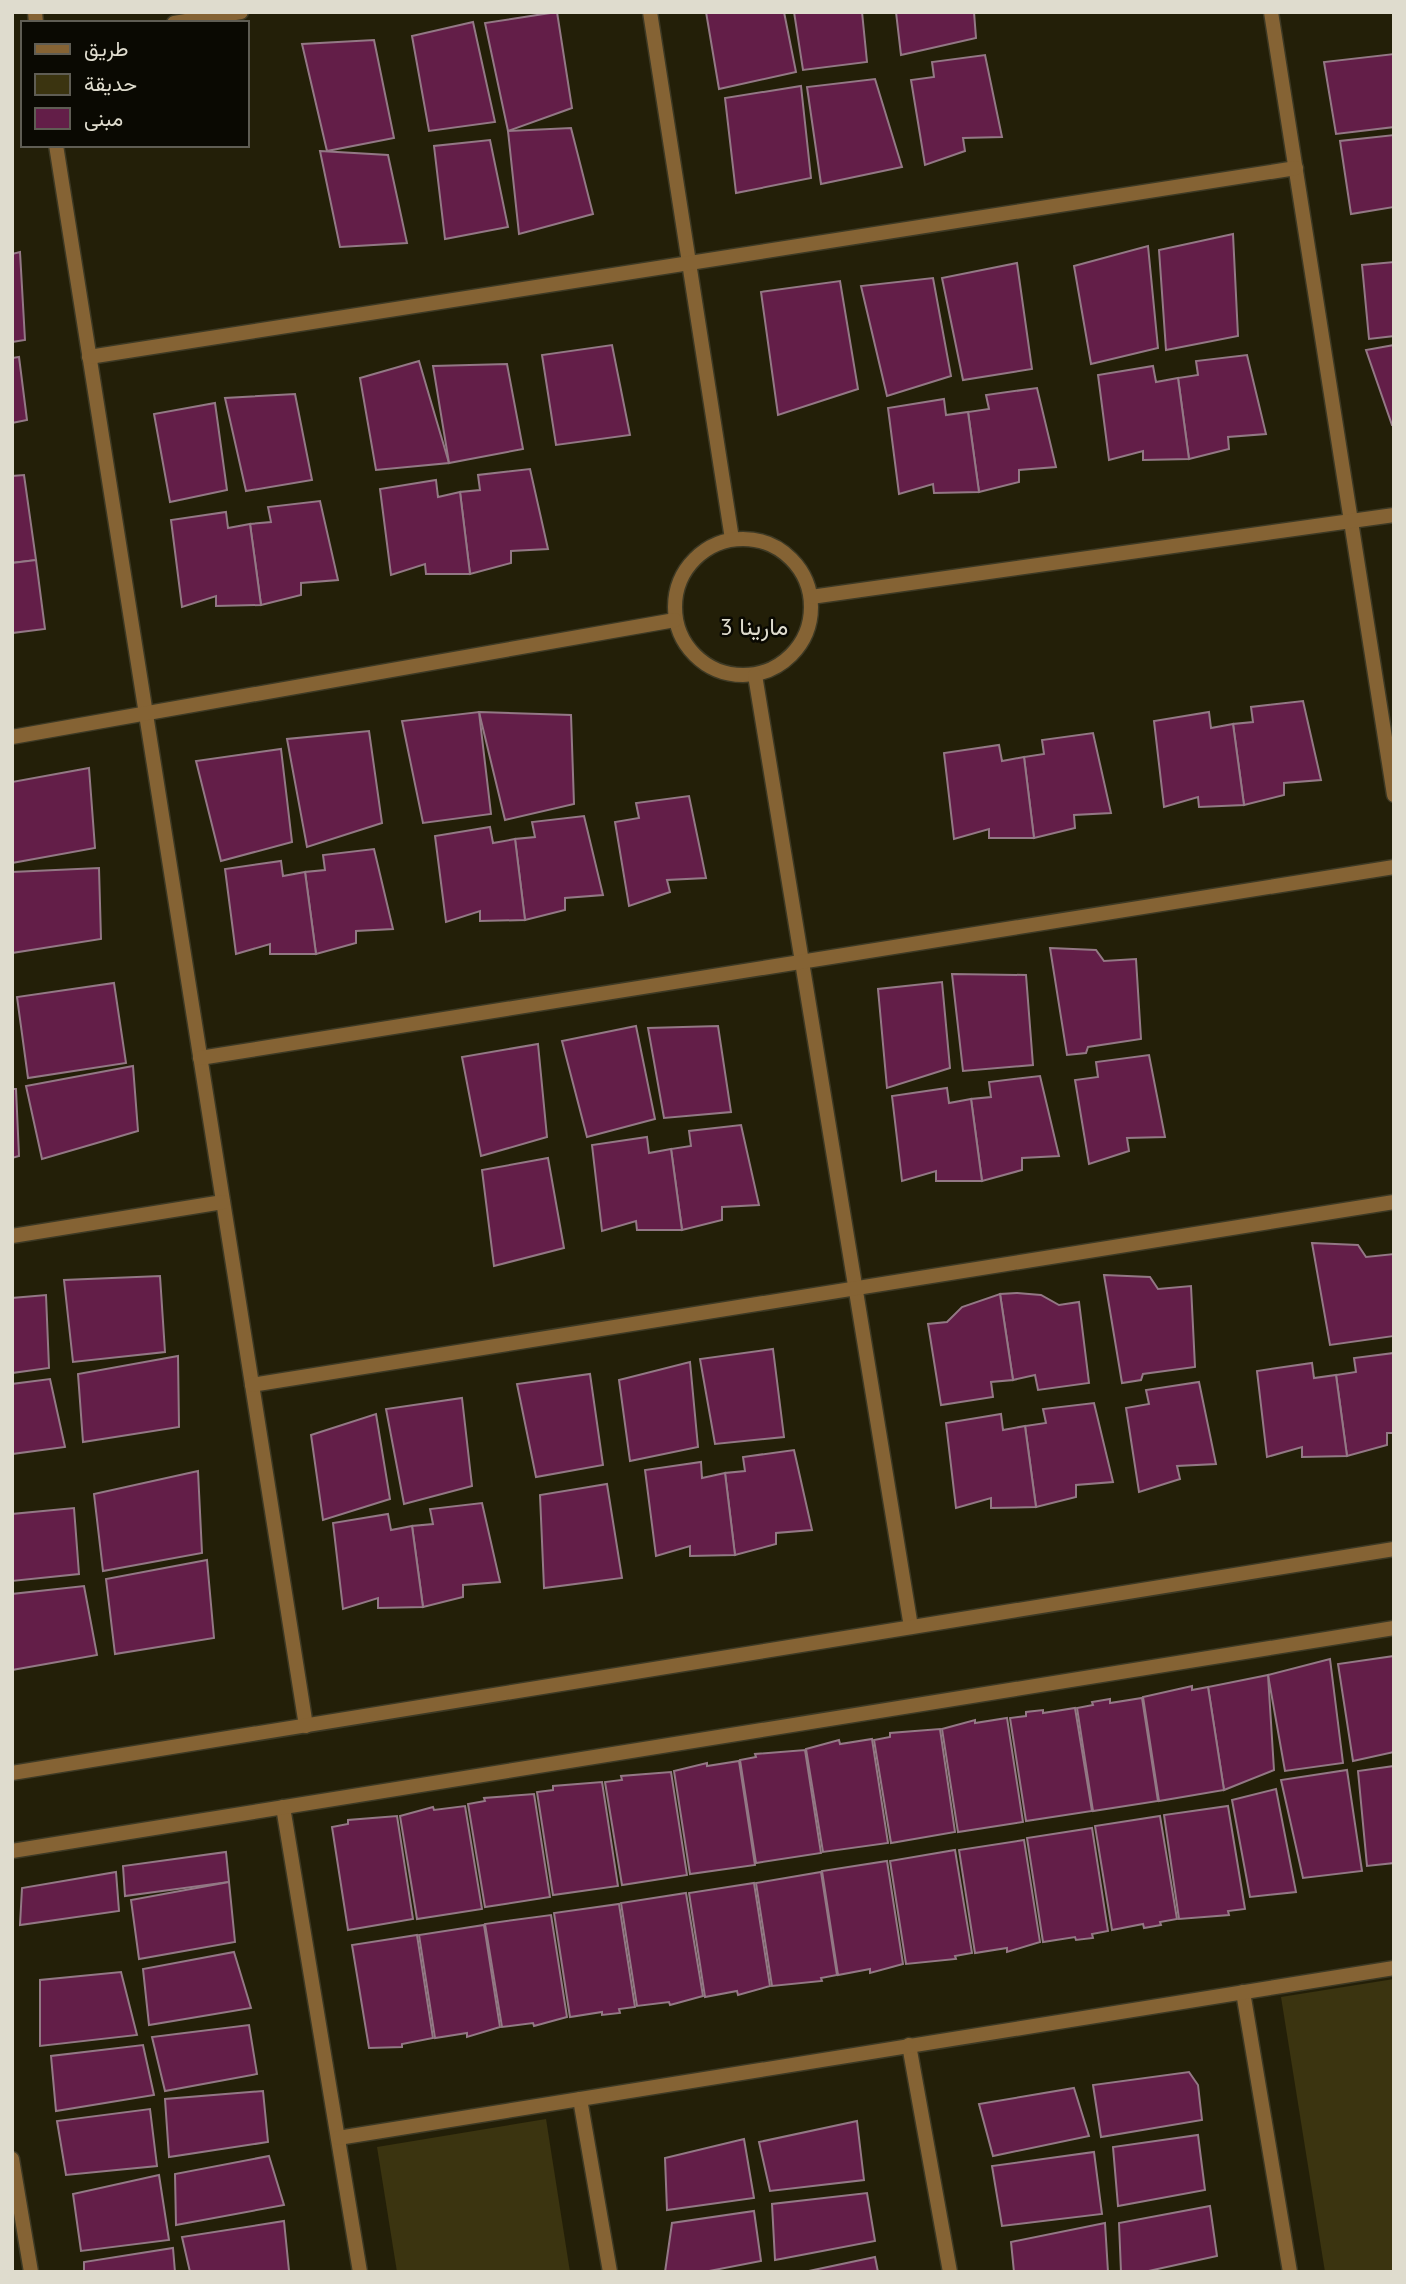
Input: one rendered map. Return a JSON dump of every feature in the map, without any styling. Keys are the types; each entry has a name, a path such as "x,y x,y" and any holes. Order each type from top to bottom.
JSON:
{"street":[{"path":"186,21 241,12"},
{"path":"650,12 732,539"},
{"path":"1271,12 1394,796"},
{"path":"56,147 306,1726"},
{"path":"89,357 1296,168"},
{"path":"811,597 1394,515"},
{"path":"732,539 753,539 774,545 792,559 805,576 811,597 811,618 805,639 792,655 775,668 755,675 733,675 713,668 696,656 682,640 675,620 674,598 681,577 693,559 710,546 732,539"},
{"path":"12,737 675,620"},
{"path":"755,675 911,1628"},
{"path":"200,1058 1394,867"},
{"path":"12,1236 223,1202"},
{"path":"252,1385 1394,1202"},
{"path":"12,1773 1394,1549"},
{"path":"12,1851 1394,1628"},
{"path":"283,1807 360,2272"},
{"path":"338,2138 1394,1968"},
{"path":"1243,1992 1290,2272"},
{"path":"909,2045 950,2272"},
{"path":"580,2099 610,2272"},
{"path":"12,2159 31,2272"}],"green space":[{"path":"1394,1979 1394,2272 1325,2272 1281,1997"},
{"path":"546,2119 570,2272 397,2272 377,2147"}],"building":[{"path":"557,12 572,108 508,131 485,23"},
{"path":"706,12 784,12 796,72 719,89"},
{"path":"794,12 862,12 867,62 803,70"},
{"path":"896,12 974,12 976,38 901,55"},
{"path":"473,22 495,122 429,131 412,36"},
{"path":"374,40 394,138 327,151 302,44"},
{"path":"1394,54 1394,127 1336,134 1324,62"},
{"path":"985,55 1002,137 963,138 965,151 925,165 911,80 934,77 932,62"},
{"path":"875,79 902,167 821,184 807,87"},
{"path":"801,86 811,178 736,193 725,98"},
{"path":"571,128 593,214 519,234 508,131"},
{"path":"1394,135 1394,207 1351,214 1340,141"},
{"path":"490,140 508,227 445,239 434,146"},
{"path":"320,151 388,155 407,243 340,247"},
{"path":"1233,234 1238,336 1166,350 1159,250"},
{"path":"1148,246 1158,348 1091,364 1074,266"},
{"path":"20,252 25,340 12,342 12,254"},
{"path":"1394,262 1394,336 1369,339 1362,265"},
{"path":"1017,263 1032,369 963,380 942,278"},
{"path":"933,278 951,376 887,396 861,286"},
{"path":"840,281 858,389 778,415 761,292"},
{"path":"612,345 630,435 556,445 542,355"},
{"path":"1394,345 1394,425 1392,425 1366,350"},
{"path":"1247,355 1266,434 1228,437 1229,449 1189,459 1178,378 1198,375 1196,361"},
{"path":"19,357 27,420 12,423 12,358"},
{"path":"419,361 449,463 376,470 360,378"},
{"path":"507,364 523,449 449,463 433,366"},
{"path":"1153,366 1156,382 1178,378 1189,459 1143,460 1143,451 1109,460 1098,375"},
{"path":"1037,388 1056,467 1019,470 1019,482 979,492 968,412 989,409 986,395"},
{"path":"295,394 312,480 246,491 225,398"},
{"path":"944,399 946,415 968,412 979,492 934,493 933,484 899,494 888,408"},
{"path":"215,403 227,490 170,502 154,414"},
{"path":"530,469 548,549 511,551 511,563 470,574 460,492 480,490 478,475"},
{"path":"24,475 36,560 12,563 12,476"},
{"path":"436,480 438,497 460,492 470,574 426,574 425,564 391,575 380,489"},
{"path":"320,501 338,580 301,583 301,595 261,605 250,524 271,522 268,507"},
{"path":"226,512 228,528 250,524 261,605 216,606 216,596 182,607 171,520"},
{"path":"36,560 45,629 12,633 12,563"},
{"path":"1303,701 1321,780 1284,783 1284,795 1244,805 1233,724 1253,722 1251,707"},
{"path":"479,712 571,715 574,804 505,820"},
{"path":"479,712 491,814 423,823 402,721"},
{"path":"1209,712 1211,728 1233,724 1244,805 1199,807 1198,797 1164,807 1154,721"},
{"path":"369,731 382,823 307,847 287,739"},
{"path":"1093,733 1111,813 1074,815 1075,828 1034,838 1024,757 1044,754 1042,740"},
{"path":"999,745 1002,761 1024,757 1034,838 989,838 989,829 954,839 944,753"},
{"path":"281,749 292,842 221,861 196,761"},
{"path":"89,768 95,848 12,863 12,782"},
{"path":"689,796 706,878 667,880 670,892 629,906 615,822 639,818 636,803"},
{"path":"584,816 603,895 565,898 565,910 525,920 515,839 535,837 532,822"},
{"path":"490,827 493,843 515,839 525,920 480,921 480,911 446,922 435,836"},
{"path":"374,849 393,929 356,931 356,943 316,954 305,872 325,870 323,855"},
{"path":"281,861 283,876 305,872 316,954 270,954 270,944 236,954 225,869"},
{"path":"99,868 101,939 12,953 12,872"},
{"path":"1050,948 1096,950 1104,961 1136,959 1141,1039 1088,1047 1086,1053 1067,1055"},
{"path":"952,974 1026,975 1033,1065 963,1071"},
{"path":"942,982 950,1068 887,1088 878,989"},
{"path":"114,983 126,1063 28,1078 17,997"},
{"path":"636,1026 655,1119 587,1137 562,1041"},
{"path":"718,1026 731,1112 664,1118 648,1028"},
{"path":"538,1044 547,1137 481,1156 462,1057"},
{"path":"1149,1055 1165,1137 1127,1138 1129,1151 1089,1164 1075,1080 1098,1077 1096,1062"},
{"path":"133,1066 138,1131 42,1159 26,1086"},
{"path":"1040,1076 1059,1156 1022,1158 1022,1170 982,1181 971,1099 991,1097 989,1082"},
{"path":"947,1088 949,1103 971,1099 982,1181 936,1181 936,1171 902,1181 892,1096"},
{"path":"12,1089 16,1089 19,1156 12,1158"},
{"path":"741,1125 759,1205 722,1207 722,1220 682,1230 671,1149 691,1146 689,1131"},
{"path":"647,1137 649,1153 671,1149 682,1230 637,1230 636,1221 602,1231 592,1145"},
{"path":"548,1158 564,1248 494,1266 482,1170"},
{"path":"1312,1243 1358,1245 1366,1257 1394,1254 1394,1336 1330,1345"},
{"path":"1104,1275 1150,1277 1158,1289 1191,1286 1195,1367 1143,1374 1141,1380 1122,1383"},
{"path":"160,1276 165,1352 73,1362 64,1280"},
{"path":"1000,1294 1041,1295 1059,1305 1079,1302 1089,1383 1038,1390 1035,1375 1013,1380"},
{"path":"1000,1294 1013,1380 991,1382 993,1397 941,1405 928,1324 947,1322 962,1307"},
{"path":"46,1295 49,1368 12,1373 12,1298"},
{"path":"773,1349 784,1437 715,1444 700,1359"},
{"path":"1394,1353 1394,1433 1387,1433 1387,1445 1347,1456 1336,1375 1356,1372 1354,1358"},
{"path":"178,1356 179,1427 83,1442 78,1374"},
{"path":"690,1362 698,1447 630,1461 619,1380"},
{"path":"1312,1363 1314,1378 1336,1375 1347,1456 1302,1457 1302,1447 1267,1457 1257,1371"},
{"path":"590,1374 603,1465 536,1477 517,1384"},
{"path":"50,1379 65,1447 12,1454 12,1384"},
{"path":"1199,1382 1216,1464 1177,1466 1180,1479 1139,1492 1126,1408 1149,1404 1146,1390"},
{"path":"462,1398 472,1486 404,1504 386,1409"},
{"path":"1094,1403 1113,1482 1076,1485 1076,1497 1036,1507 1025,1426 1046,1423 1043,1409"},
{"path":"376,1414 390,1499 323,1520 311,1435"},
{"path":"1001,1414 1003,1430 1025,1426 1036,1507 991,1508 991,1498 956,1508 946,1423"},
{"path":"794,1450 812,1530 776,1533 776,1544 735,1555 725,1473 745,1471 743,1457"},
{"path":"701,1462 702,1478 725,1473 735,1555 690,1556 690,1546 656,1556 645,1470"},
{"path":"198,1471 202,1553 103,1571 94,1494"},
{"path":"607,1484 622,1578 544,1588 540,1495"},
{"path":"482,1503 500,1582 463,1585 463,1597 423,1607 412,1526 433,1524 430,1509"},
{"path":"74,1508 79,1574 12,1581 12,1514"},
{"path":"388,1514 391,1530 412,1526 423,1607 378,1608 378,1598 343,1609 333,1523"},
{"path":"207,1560 214,1638 115,1654 106,1579"},
{"path":"84,1586 97,1655 12,1670 12,1594"},
{"path":"1394,1656 1394,1752 1353,1761 1338,1664"},
{"path":"1330,1659 1343,1763 1285,1771 1268,1675"},
{"path":"1268,1675 1274,1770 1224,1790 1208,1687"},
{"path":"1192,1686 1192,1690 1208,1687 1224,1790 1159,1801 1143,1697"},
{"path":"1142,1698 1158,1801 1093,1811 1077,1708 1110,1699 1110,1703"},
{"path":"1075,1708 1092,1811 1026,1821 1010,1718 1026,1716 1026,1712 1043,1710 1043,1713"},
{"path":"1007,1718 1023,1822 958,1832 942,1729 975,1720 975,1723"},
{"path":"940,1729 955,1832 891,1843 874,1740 890,1737 890,1733"},
{"path":"872,1739 888,1843 823,1852 806,1749 839,1740 840,1744"},
{"path":"805,1750 821,1853 756,1863 740,1760 756,1757 755,1754"},
{"path":"739,1761 755,1865 690,1874 674,1771 707,1763 707,1766"},
{"path":"1394,1766 1394,1863 1367,1866 1358,1771"},
{"path":"1347,1770 1362,1871 1303,1878 1281,1780"},
{"path":"671,1772 687,1875 622,1885 605,1782 622,1780 621,1776"},
{"path":"602,1782 618,1886 553,1895 537,1792 553,1790 553,1786"},
{"path":"1276,1789 1296,1892 1250,1897 1232,1800"},
{"path":"534,1794 550,1897 485,1907 468,1804 485,1801 484,1798"},
{"path":"465,1806 482,1909 417,1919 400,1816 433,1807 434,1810"},
{"path":"1228,1806 1245,1909 1228,1911 1229,1915 1179,1919 1164,1815"},
{"path":"397,1816 413,1919 348,1930 332,1827 348,1824 348,1820"},
{"path":"1160,1816 1177,1919 1144,1928 1143,1924 1112,1930 1095,1826"},
{"path":"1092,1828 1108,1931 1092,1934 1093,1938 1076,1940 1075,1937 1043,1942 1027,1838"},
{"path":"1024,1840 1040,1942 1007,1952 1007,1948 975,1953 959,1850"},
{"path":"955,1850 972,1953 955,1956 956,1959 906,1964 890,1861"},
{"path":"226,1852 229,1882 125,1896 123,1866"},
{"path":"887,1861 903,1964 870,1973 870,1969 838,1975 822,1871"},
{"path":"116,1872 119,1911 20,1925 22,1888"},
{"path":"821,1872 837,1975 821,1978 822,1981 772,1986 756,1883"},
{"path":"229,1882 235,1942 139,1959 131,1900"},
{"path":"754,1883 770,1986 738,1995 737,1991 705,1997 689,1893"},
{"path":"686,1893 703,1996 670,2005 669,2002 637,2006 621,1903"},
{"path":"619,1904 635,2007 619,2009 620,2013 602,2015 602,2012 570,2017 554,1913"},
{"path":"551,1915 567,2017 534,2026 533,2023 502,2027 485,1924"},
{"path":"484,1925 500,2027 467,2037 467,2033 435,2038 419,1935"},
{"path":"417,1935 433,2038 402,2044 402,2047 369,2048 352,1945"},
{"path":"234,1952 251,2008 149,2025 143,1969"},
{"path":"121,1972 137,2035 40,2046 40,1980"},
{"path":"249,2025 257,2074 165,2091 152,2037"},
{"path":"143,2045 154,2095 56,2111 51,2056"},
{"path":"1189,2072 1198,2085 1202,2120 1101,2137 1093,2085"},
{"path":"1074,2088 1089,2136 993,2156 979,2104"},
{"path":"263,2091 268,2142 169,2157 165,2099"},
{"path":"150,2109 157,2166 66,2175 57,2121"},
{"path":"857,2121 864,2180 770,2191 759,2142"},
{"path":"1198,2135 1205,2190 1118,2206 1113,2147"},
{"path":"744,2139 754,2198 667,2210 665,2158"},
{"path":"1094,2152 1102,2214 1002,2226 992,2166"},
{"path":"269,2156 284,2205 176,2225 175,2174"},
{"path":"159,2175 169,2240 81,2251 73,2194"},
{"path":"867,2193 875,2241 775,2260 772,2204"},
{"path":"1210,2206 1217,2256 1144,2272 1121,2272 1119,2223"},
{"path":"754,2211 761,2261 704,2272 665,2272 672,2223"},
{"path":"284,2221 289,2271 190,2272 182,2237"},
{"path":"1105,2223 1108,2272 1014,2272 1011,2242"},
{"path":"173,2248 175,2272 84,2272 84,2262"},
{"path":"875,2257 878,2272 804,2272"}],"district":[{"name":"مارینا 3","path":"754,626"}]}
